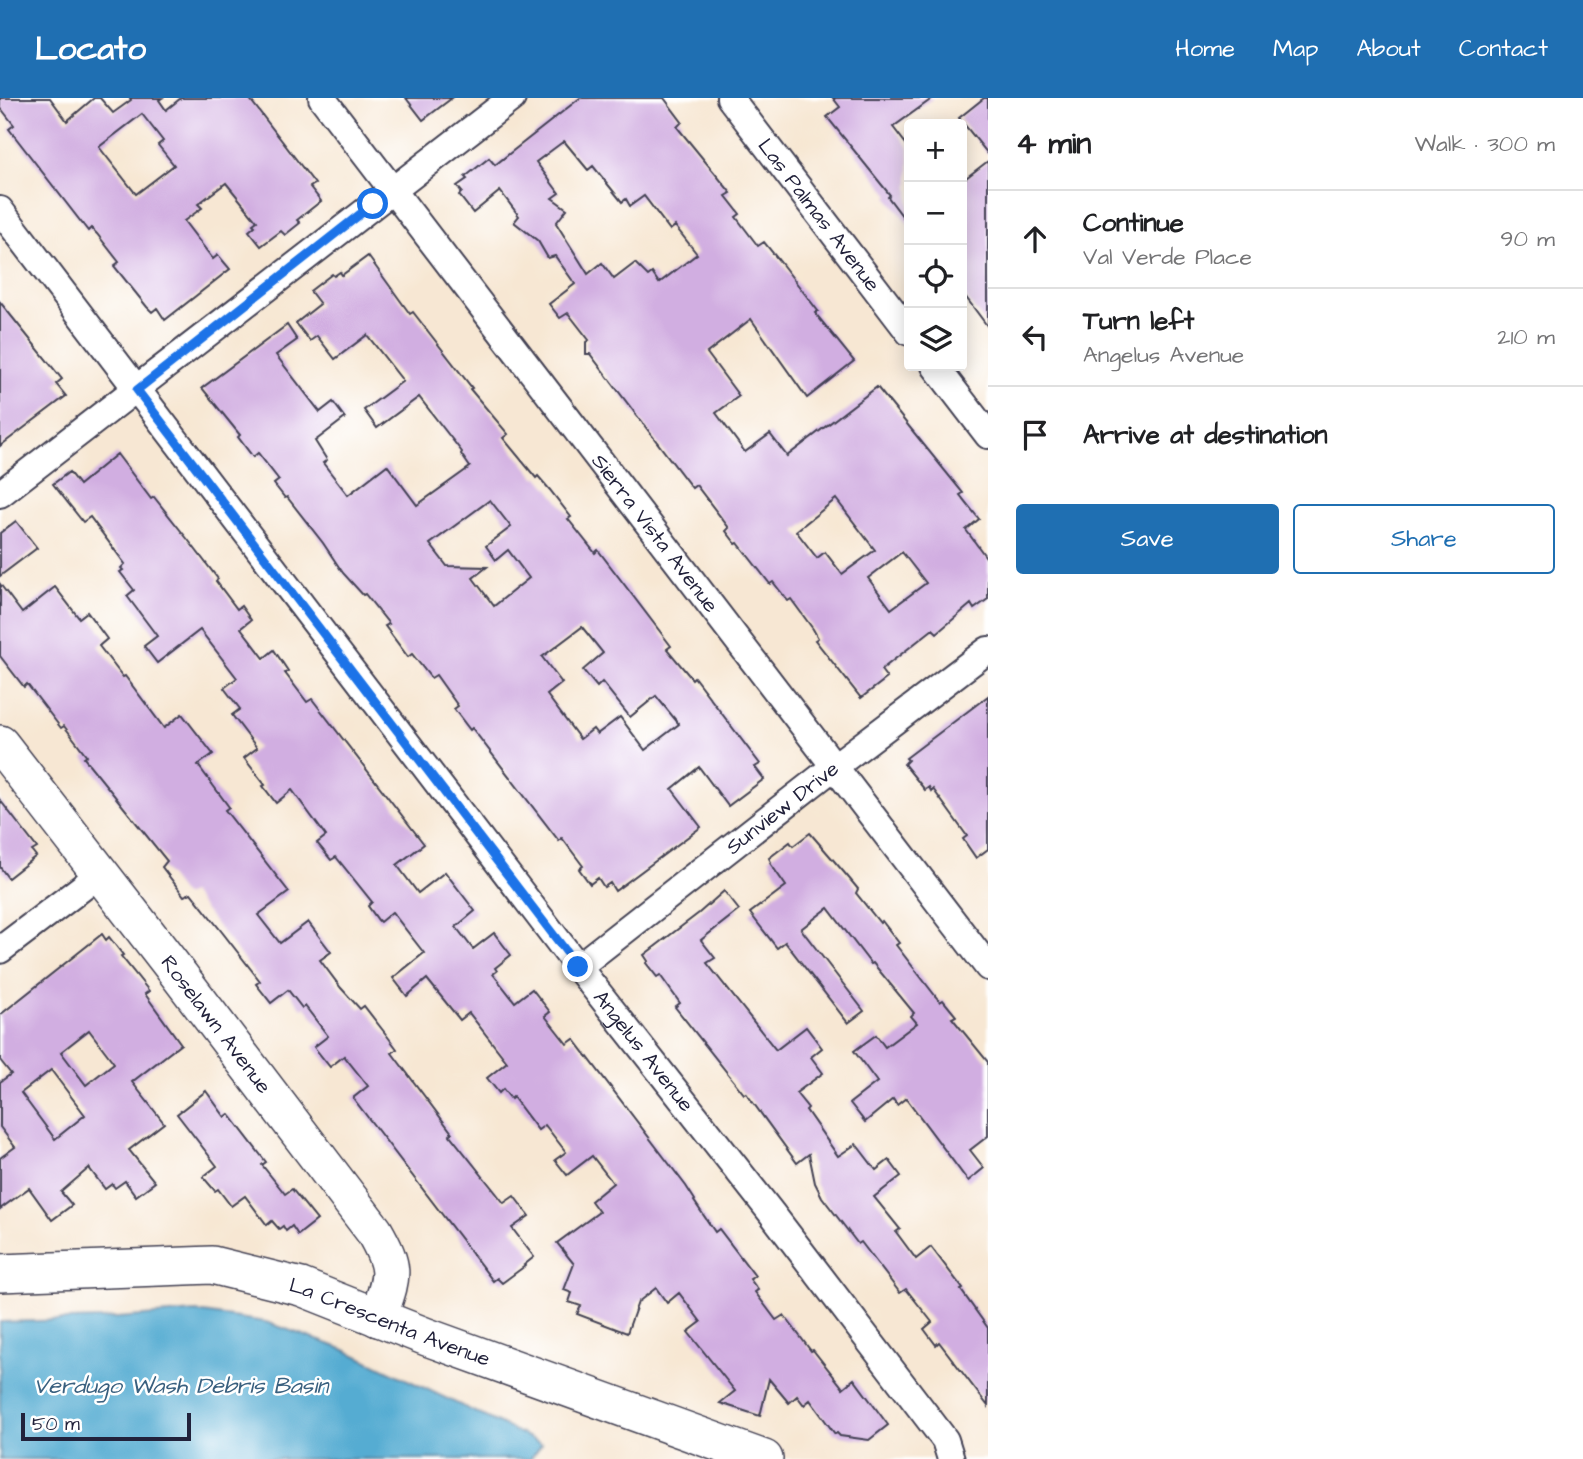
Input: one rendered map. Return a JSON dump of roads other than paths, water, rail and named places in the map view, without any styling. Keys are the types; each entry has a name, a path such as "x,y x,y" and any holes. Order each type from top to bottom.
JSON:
{"main road":[{"name":"Roselawn Avenue","path":"0,744 374,1231 388,1255 391,1267 391,1280 377,1318"},
{"name":"La Crescenta Avenue","path":"0,1273 212,1265 301,1287 377,1318 764,1459"}],"street":[{"name":"Sierra Vista Avenue","path":"322,98 988,967"},
{"path":"0,494 512,98"},
{"name":"Las Palmas Avenue","path":"730,98 904,325"},
{"name":"Angelus Avenue","path":"0,210 578,967 875,1348 944,1440 951,1459"},
{"path":"939,371 988,435"},
{"name":"Sunview Drive","path":"578,967 988,650"},
{"path":"0,950 100,874"}],"water":[{"name":"Verdugo Wash Debris Basin","path":"196,1312 266,1322 343,1349 542,1444 530,1459 0,1459 0,1322 103,1319"}]}
